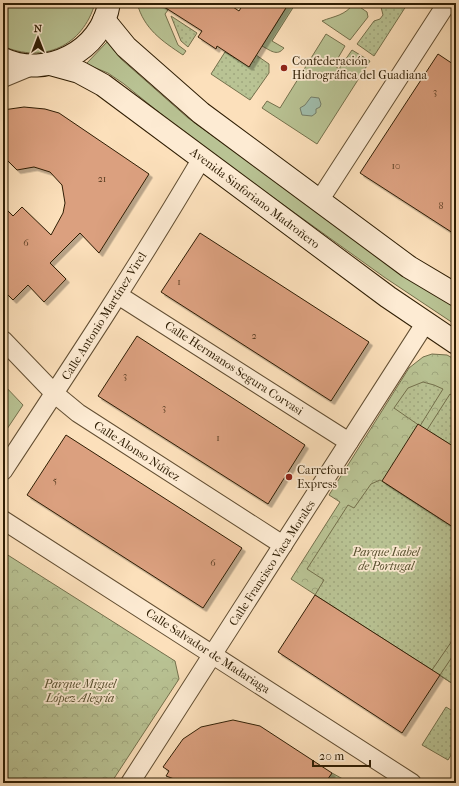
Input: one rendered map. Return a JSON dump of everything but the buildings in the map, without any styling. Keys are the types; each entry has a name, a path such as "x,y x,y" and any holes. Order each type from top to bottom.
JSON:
{"main road":[{"path":"106,11 126,47 201,113 409,267 456,295"},
{"path":"41,65 68,58 80,51 98,32 106,11"},
{"name":"Avenida Sinforiano Madroñero","path":"3,59 79,72 103,85 388,297 456,343"}],"street":[{"path":"319,201 447,3"},
{"path":"3,78 41,65"},
{"name":"Calle Antonio Martínez Virel","path":"3,471 55,394 118,295 202,158"},
{"name":"Calle Hermanos Segura Corvasi","path":"118,295 349,442"},
{"name":"Calle Francisco Vaca Morales","path":"130,783 426,322"},
{"name":"Calle Alonso Núñez","path":"3,340 55,394 78,413 283,545"},
{"name":"Calle Salvador de Madariaga","path":"3,520 412,783"}],"green space":[{"path":"3,3 95,3 89,18 81,30 71,40 60,47 47,52 33,53 18,51 3,46"},
{"path":"137,3 159,3 168,10 165,14 178,45 186,51 183,55 155,34 144,20"},
{"path":"289,3 296,3 272,41 284,48 279,52 273,52 262,46"},
{"path":"354,3 367,12 368,17 350,40 322,21 347,11"},
{"path":"368,3 408,3 374,56 357,44 374,21 380,19 383,15 381,7"},
{"path":"171,16 197,33 188,47 181,41"},
{"path":"326,34 345,46 334,65 339,69 352,50 370,61 317,144 262,108 267,101 280,108"},
{"path":"107,42 121,59 188,118 392,265 456,305 456,325 384,277 192,139 124,84 108,73 86,64"},
{"path":"225,52 249,66 256,55 269,64 269,73 250,100 211,74"},
{"name":"Parque Isabel de Portugal","path":"432,354 447,355 456,360 456,686 291,579 340,502 329,495 409,368 423,357"},
{"path":"423,382 443,389 420,426 394,408 408,388"},
{"path":"3,384 23,405 3,435"},
{"path":"450,394 456,398 456,448 427,430"},
{"path":"380,480 456,529 456,635 432,670 315,595 324,580 307,569 348,505 354,508 371,484"},
{"name":"Parque Miguel López Alegría","path":"3,552 175,661 179,679 111,783 3,783"},
{"path":"456,651 456,686 440,675"},
{"path":"446,707 456,713 456,747 448,760 422,745"},
{"path":"332,773 350,783 325,783"}],"shaded area":[{"path":"311,97 319,98 321,104 320,107 316,109 316,113 312,116 302,115 300,108 305,105"}],"place":[{"name":"Confederación Hidrográfica del Guadiana","path":"284,68"},
{"name":"Carrefour Express","path":"289,477"}]}
